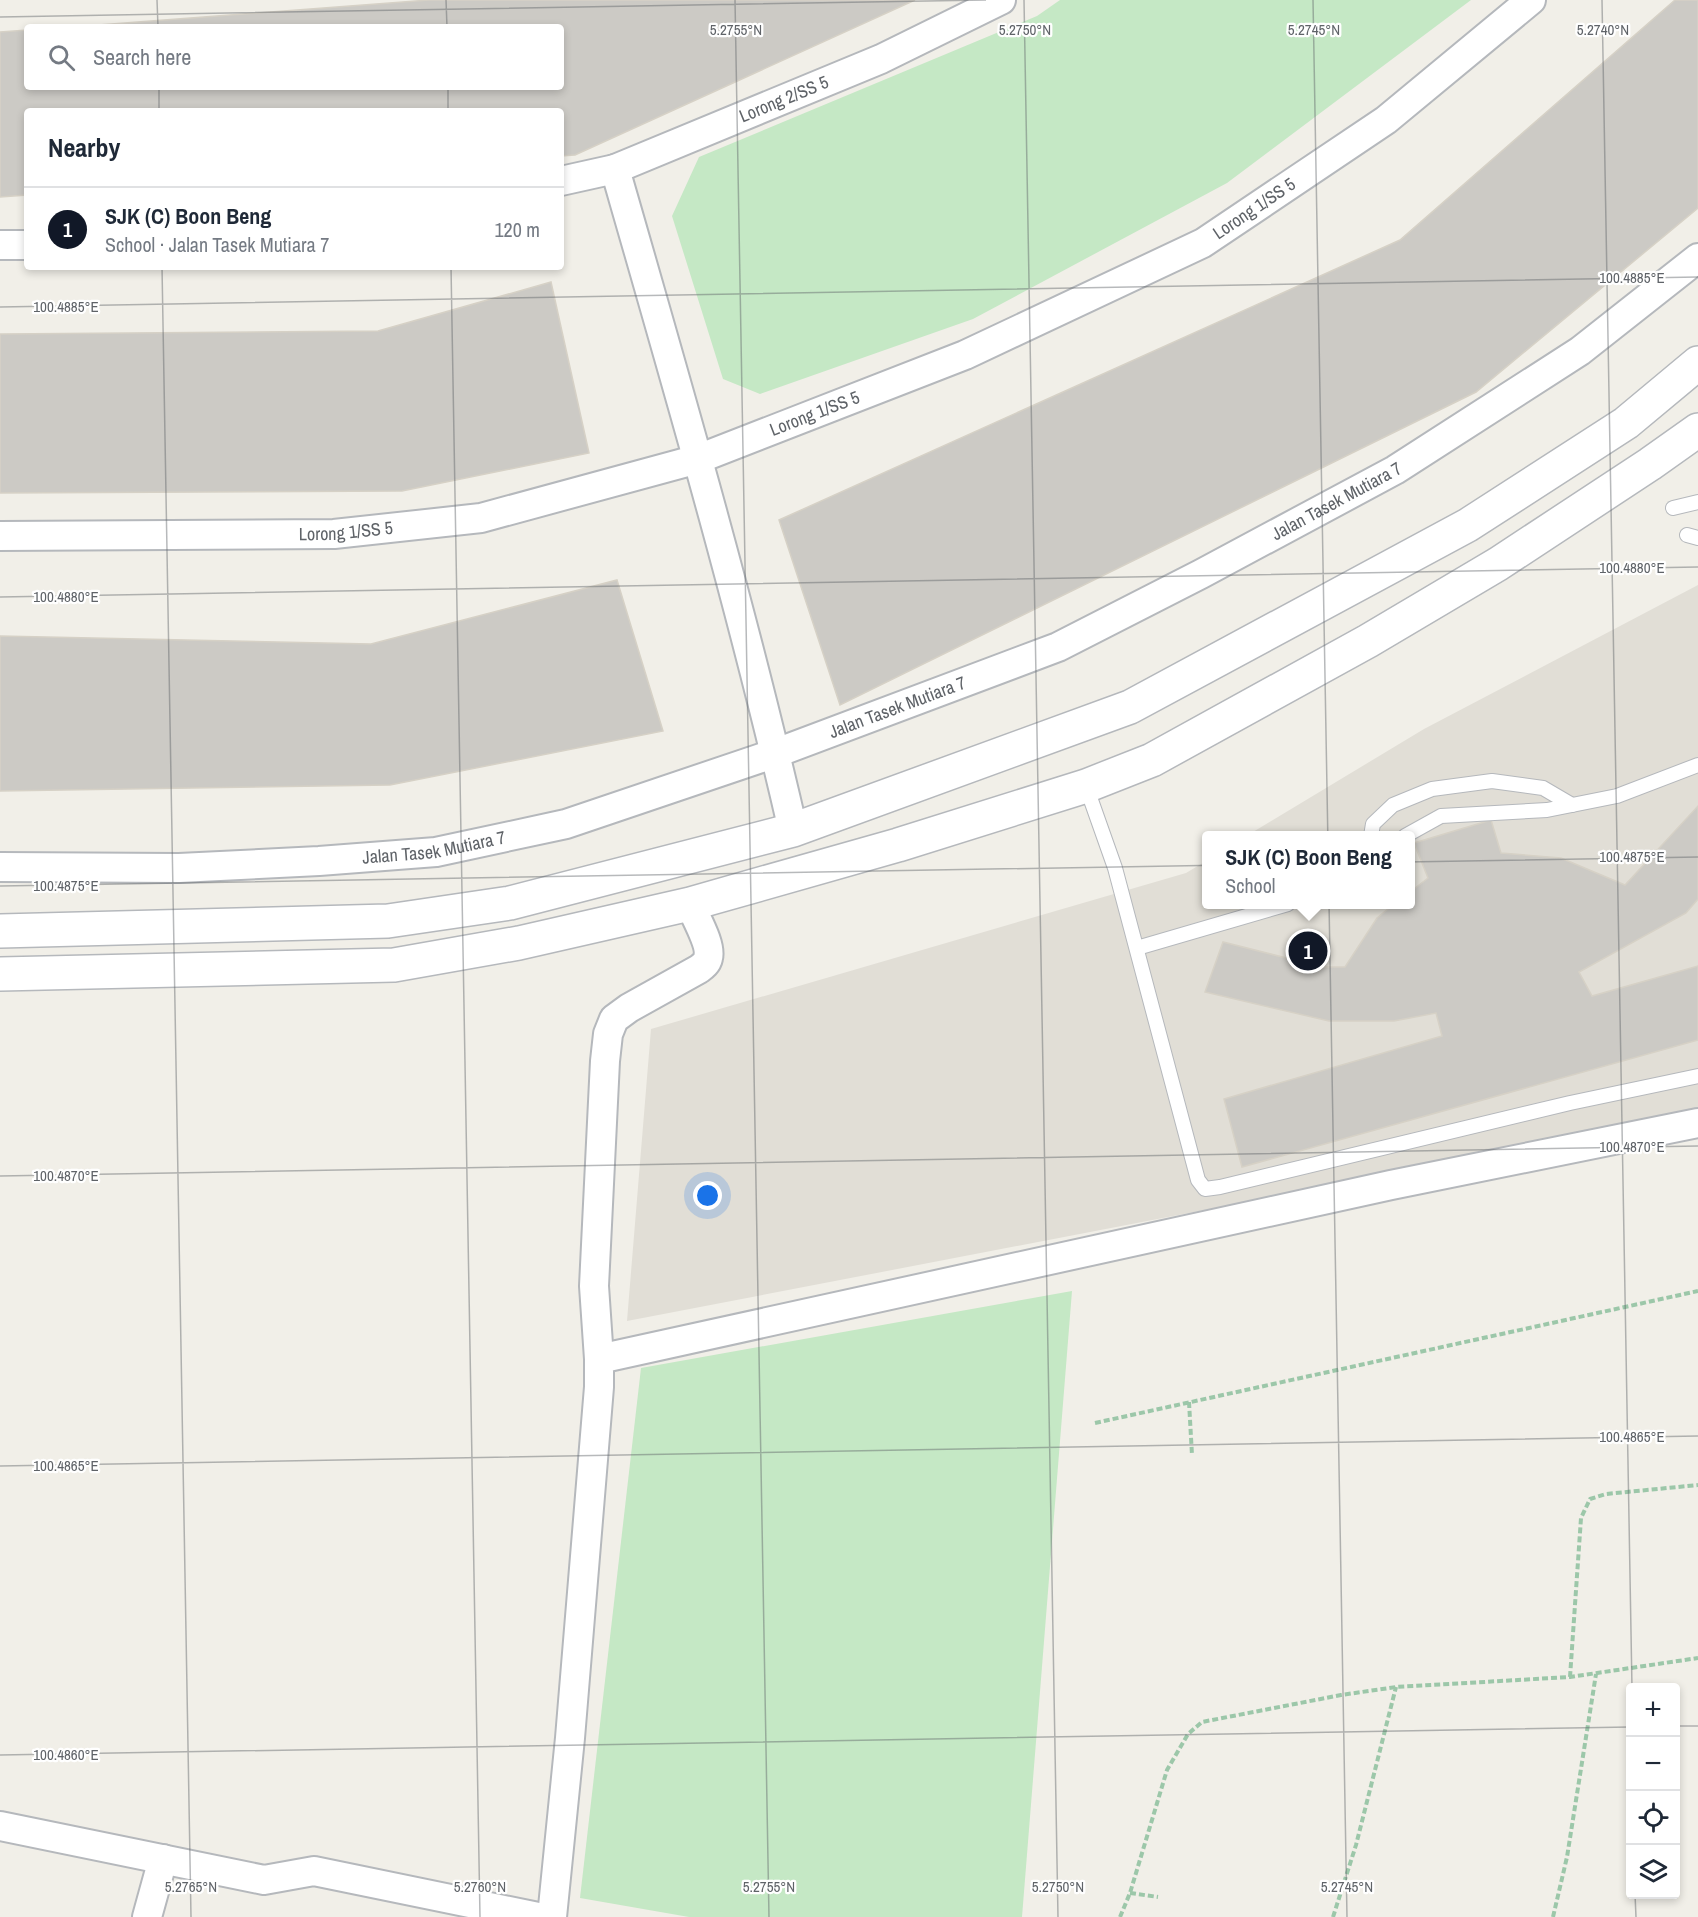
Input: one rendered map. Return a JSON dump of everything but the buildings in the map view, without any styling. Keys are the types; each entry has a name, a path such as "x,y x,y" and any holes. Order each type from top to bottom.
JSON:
{"street":[{"name":"Lorong 2/SS 5","path":"564,180 615,169 881,59 1001,0"},
{"name":"Lorong 1/SS 5","path":"0,536 334,534 447,522 481,518 698,459 965,355 1203,243 1386,120 1531,0"},
{"path":"615,169 698,459 776,753 793,830"},
{"path":"0,245 24,245"},
{"name":"Jalan Tasek Mutiara 7","path":"0,867 179,868 436,852 566,824 776,753 1058,647 1385,476 1580,351 1698,258"},
{"path":"0,931 388,921 510,903 793,830 1130,707 1468,525 1626,423 1698,363"},
{"path":"0,974 394,965 519,943 690,904 898,845 1086,786 1152,760 1368,640 1498,564 1698,430"},
{"path":"552,1917 571,1726 599,1387 594,1286 608,1034 614,1019 629,1008 672,985 706,963 709,956 708,946 690,904"},
{"path":"599,1359 1391,1185 1698,1123"},
{"path":"0,1826 264,1880 314,1871 538,1917"},
{"path":"147,1917 163,1859"}],"lane":[{"path":"1673,508 1698,502"},
{"path":"1414,831 1441,816 1547,810 1617,796 1698,765"},
{"path":"1372,831 1373,824 1393,805 1432,789 1492,782 1543,788 1572,805"},
{"path":"1086,786 1115,868 1198,1180 1205,1189 1570,1103 1698,1076"},
{"path":"1137,948 1271,909"}],"path":[{"path":"1095,1423 1698,1291"},
{"path":"1189,1402 1192,1455"},
{"path":"1570,1677 1581,1518 1590,1499 1606,1494 1698,1485"},
{"path":"1120,1917 1130,1893 1167,1770 1188,1734 1202,1722 1396,1686 1570,1677 1698,1658"},
{"path":"1553,1917 1567,1857 1596,1674"},
{"path":"1333,1917 1356,1845 1396,1686"},
{"path":"1130,1893 1158,1897"}],"shaded area":[{"path":"1698,585 1698,1115 627,1321 651,1029 1186,873 1202,863 1202,909 1415,909 1415,831 1255,831 1424,729"}],"green space":[{"path":"1060,0 1471,0 1227,183 973,319 760,394 723,379 672,216 699,157 1037,16"},
{"path":"1072,1291 1022,1917 689,1917 580,1898 641,1368"}],"place":[{"name":"SJK (C) Boon Beng","path":"1308,951"}]}
